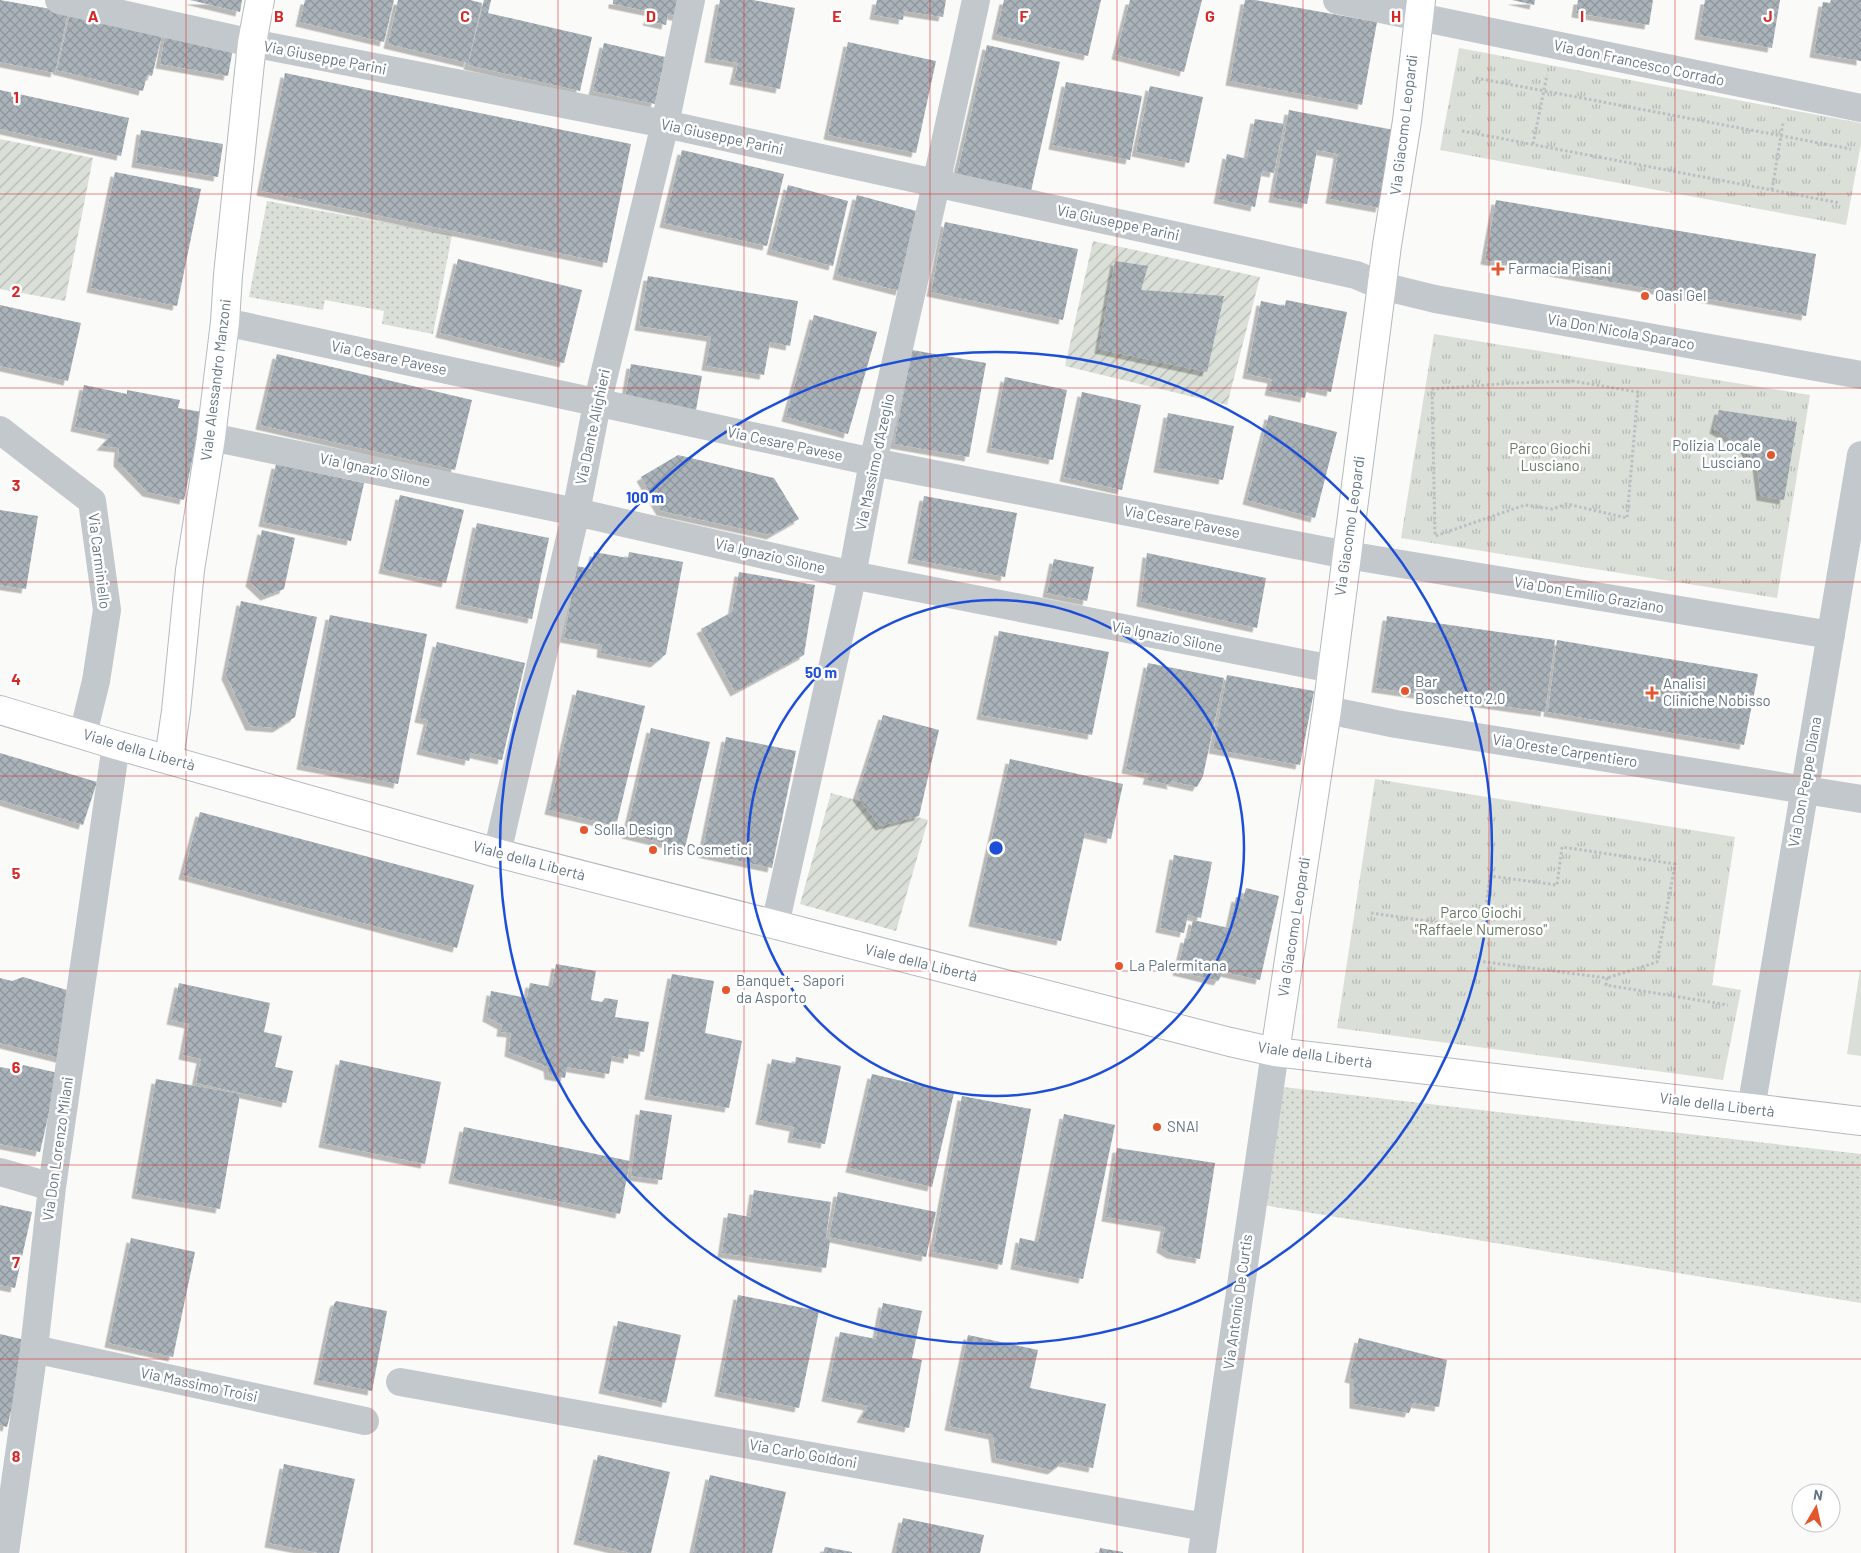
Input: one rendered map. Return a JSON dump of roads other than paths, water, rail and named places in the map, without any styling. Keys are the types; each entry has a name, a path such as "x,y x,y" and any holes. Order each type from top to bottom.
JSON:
{"main road":[{"name":"Viale Alessandro Manzoni","path":"169,759 176,711 190,570 211,437 225,322 228,275 252,43 260,0"},
{"name":"Via Giacomo Leopardi","path":"1275,1052 1327,710 1382,286 1407,121 1419,9"},
{"name":"Viale della Libertà","path":"0,710 116,745 497,853 1275,1052 1861,1121"}],"street":[{"name":"Via Giuseppe Parini","path":"59,0 252,43 665,124 1356,275 1382,286"},
{"name":"Via Dante Alighieri","path":"497,853 576,512 597,404 665,124 691,0"},
{"name":"Via Massimo d'Azeglio","path":"775,925 852,575 873,462 976,0"},
{"name":"Via don Francesco Corrado","path":"1337,0 1419,9 1553,45 1861,108"},
{"name":"Via Don Nicola Sparaco","path":"1382,286 1435,299 1861,375"},
{"name":"Via Cesare Pavese","path":"225,322 597,404 873,462 1347,555"},
{"name":"Via Carminiello","path":"0,430 92,501 107,610 96,681 83,734"},
{"name":"Via Ignazio Silone","path":"211,437 576,512 852,575 1332,669"},
{"name":"Via Don Peppe Diana","path":"1751,1109 1803,790 1861,455"},
{"name":"Via Don Emilio Graziano","path":"1347,555 1831,635"},
{"name":"Via Oreste Carpentiero","path":"1327,710 1396,724 1861,799"},
{"name":"Via Don Lorenzo Milani","path":"5,1553 10,1452 34,1349 52,1187 116,745"},
{"name":"Via Antonio De Curtis","path":"1202,1553 1275,1052"},
{"path":"0,1172 52,1187"},
{"name":"Via Massimo Troisi","path":"34,1349 365,1421"},
{"name":"Via Carlo Goldoni","path":"400,1382 1205,1526"}],"place":[{"name":"Farmacia Pisani","path":"1498,269"},
{"name":"Oasi Gel","path":"1645,296"},
{"name":"Polizia Locale Lusciano","path":"1771,455"},
{"name":"Bar Boschetto 2.0","path":"1405,691"},
{"name":"Analisi Cliniche Nobisso","path":"1652,693"},
{"name":"Solla Design","path":"584,830"},
{"name":"Iris Cosmetici","path":"653,850"},
{"name":"La Palermitana","path":"1119,966"},
{"name":"Banquet - Sapori da Asporto","path":"726,990"},
{"name":"SNAI","path":"1157,1127"}],"park label":[{"name":"Parco Giochi Lusciano","path":"1550,458"},
{"name":"Parco Giochi \"Raffaele Numeroso\"","path":"1481,922"}]}
